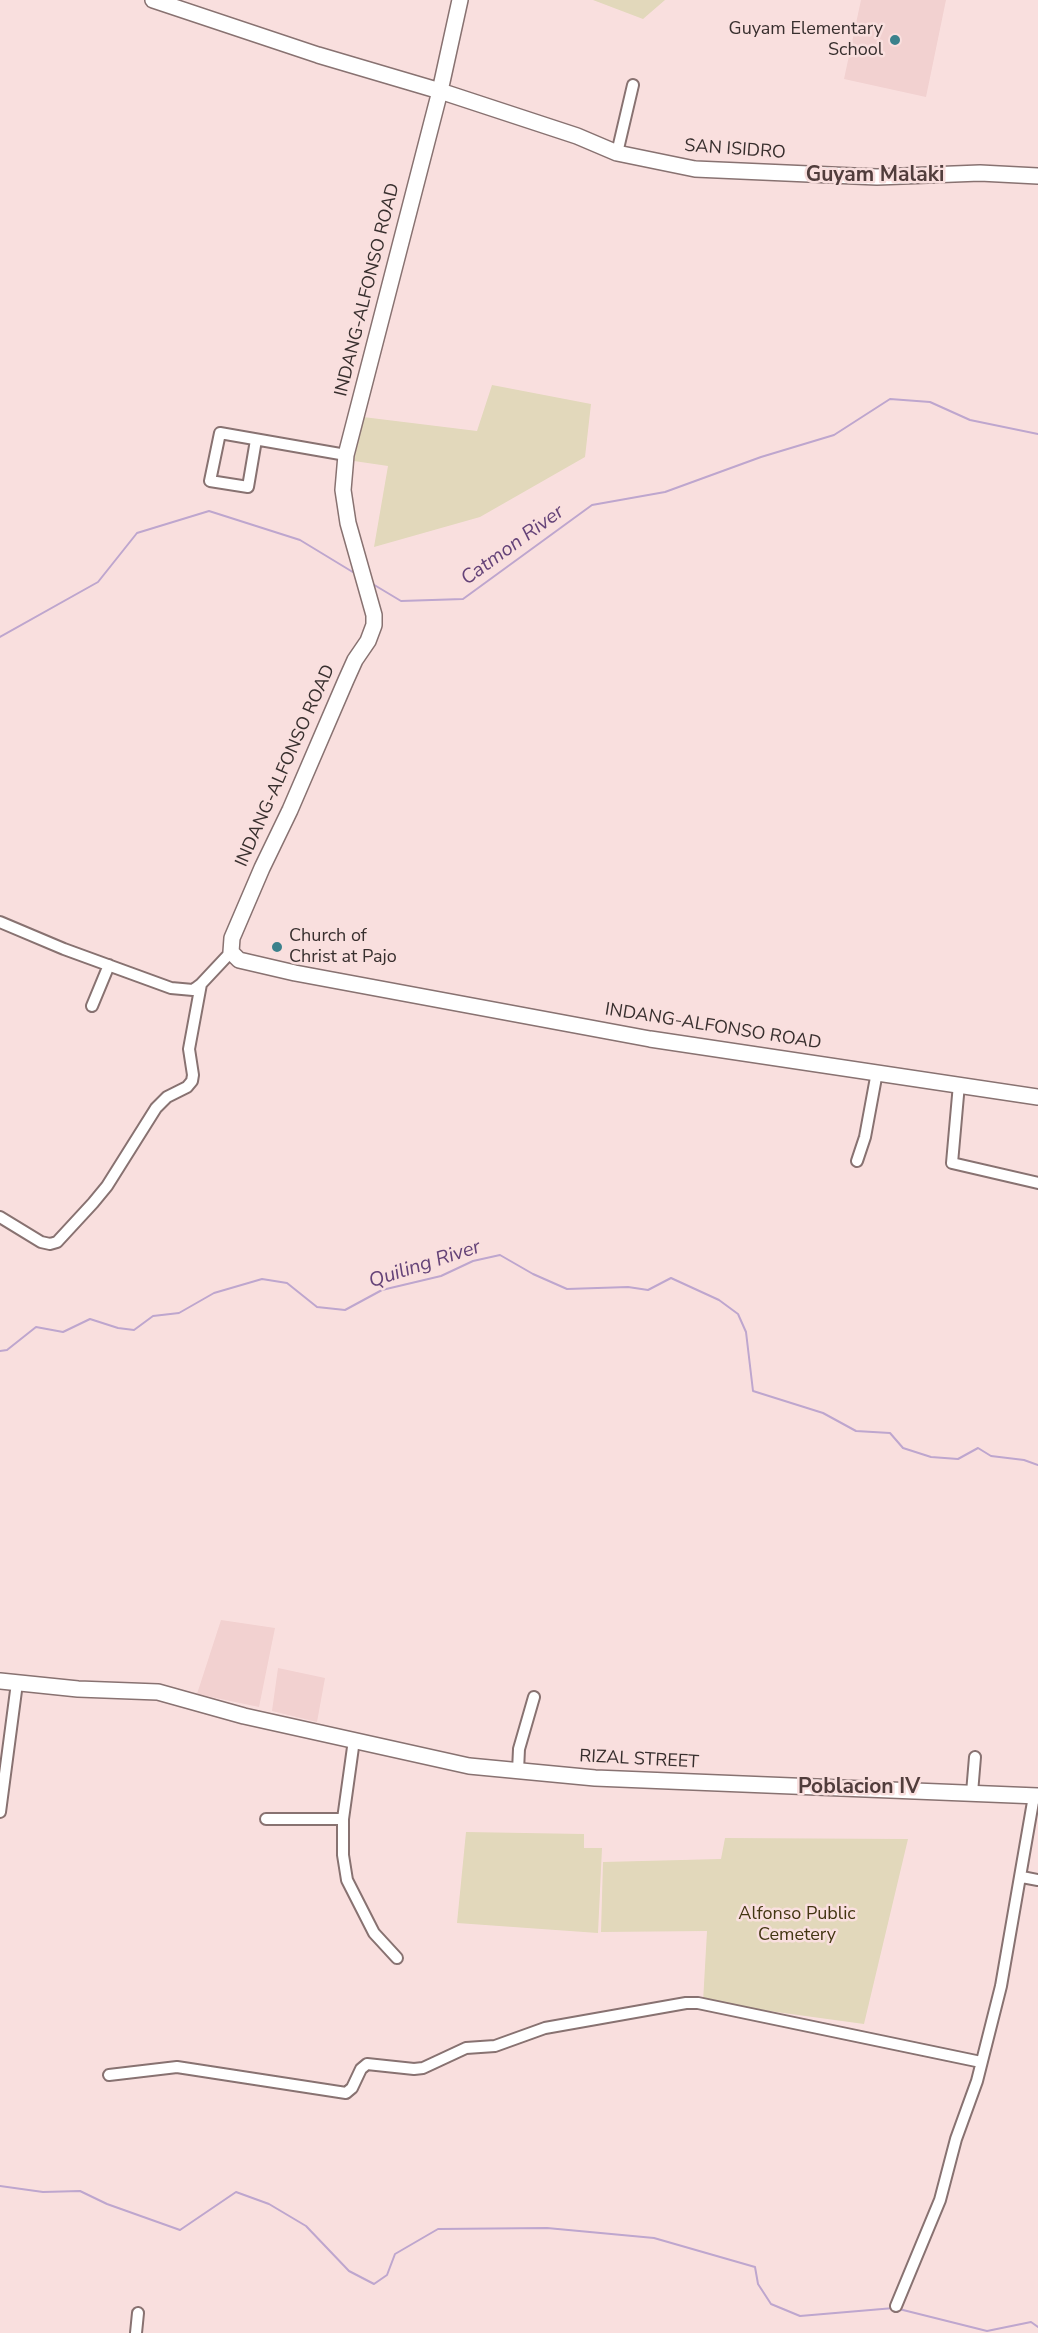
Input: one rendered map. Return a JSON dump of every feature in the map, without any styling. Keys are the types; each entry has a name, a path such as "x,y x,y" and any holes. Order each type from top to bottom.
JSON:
{"main road":[{"path":"153,0 318,55 440,91"},
{"name":"INDANG-ALFONSO ROAD","path":"460,0 440,91 346,455 343,490 348,523 374,615 374,625 368,641 351,670 262,868 232,938 231,952 239,960 295,973 650,1039 1038,1097"},
{"name":"SAN ISIDRO","path":"440,91 577,136 617,153 695,170 877,177 980,173 1038,176"},
{"name":"RIZAL STREET","path":"0,1681 78,1689 158,1692 244,1716 469,1766 595,1778 1036,1796"}],"street":[{"path":"617,153 633,85"},
{"path":"256,440 248,487 210,481 220,434 256,440 346,455"},
{"path":"0,922 171,988 193,990 231,952"},
{"path":"92,1006 109,965"},
{"path":"0,1217 41,1242 50,1244 57,1242 93,1203 107,1186 156,1108 167,1097 187,1087 192,1081 189,1049 201,984"},
{"path":"857,1161 865,1137 876,1072"},
{"path":"959,1084 952,1163 1038,1183"},
{"path":"0,1812 17,1683"},
{"path":"518,1771 519,1749 534,1697"},
{"path":"354,1740 343,1819 343,1855 347,1880 374,1933 396,1958"},
{"path":"972,1793 975,1756"},
{"path":"896,2306 940,2200 956,2139 977,2081 1001,1986 1036,1796"},
{"path":"266,1819 343,1819"},
{"path":"1022,1877 1038,1880"},
{"path":"109,2075 177,2067 346,2093 349,2092 367,2064 423,2068 466,2048 495,2046 545,2028 698,2002 981,2062"},
{"path":"136,2333 138,2313"}],"shaded area":[{"name":"Guyam Elementary School","path":"861,0 946,0 926,97 844,79"},
{"path":"221,1620 275,1628 259,1707 197,1694"},
{"path":"278,1668 325,1678 317,1722 272,1711"}],"green space":[{"path":"593,0 665,0 643,19"},
{"path":"492,385 591,404 585,457 480,517 374,547 388,466 354,461 363,417 477,431"},
{"path":"466,1832 584,1834 584,1848 602,1848 598,1933 457,1923"},
{"name":"Alfonso Public Cemetery","path":"725,1838 908,1839 864,2024 703,2002 707,1931 601,1932 603,1862 721,1859"}],"waterway":[{"name":"Catmon River","path":"371,583 401,601 463,599 592,505 665,492 761,457 834,435 890,399 930,402 970,420 1038,434"},
{"name":"Catmon River","path":"0,637 98,582 137,533 209,511 300,540 356,574"},
{"name":"Quiling River","path":"0,1351 7,1350 36,1327 63,1332 90,1319 118,1328 134,1330 153,1316 179,1313 214,1293 262,1279 287,1283 317,1307 345,1310 382,1290 441,1276 473,1261 500,1255 533,1274 567,1289 628,1287 648,1290 671,1278 719,1300 738,1314 746,1332 753,1391 823,1413 856,1431 890,1433 903,1448 931,1457 958,1459 978,1448 991,1456 1024,1460 1038,1465"},
{"path":"0,2186 43,2192 80,2191 107,2204 180,2230 236,2192 269,2204 306,2226 349,2271 374,2284 387,2275 395,2254 438,2229 547,2228 654,2238 755,2267 758,2284 771,2304 800,2316 894,2308"},
{"path":"899,2309 987,2331 1031,2322 1038,2327"}],"place":[{"name":"Guyam Elementary School","path":"895,40"},
{"name":"Church of Christ at Pajo","path":"277,947"}],"district":[{"name":"Guyam Malaki","path":"875,176"},
{"name":"Poblacion IV","path":"859,1788"}]}
